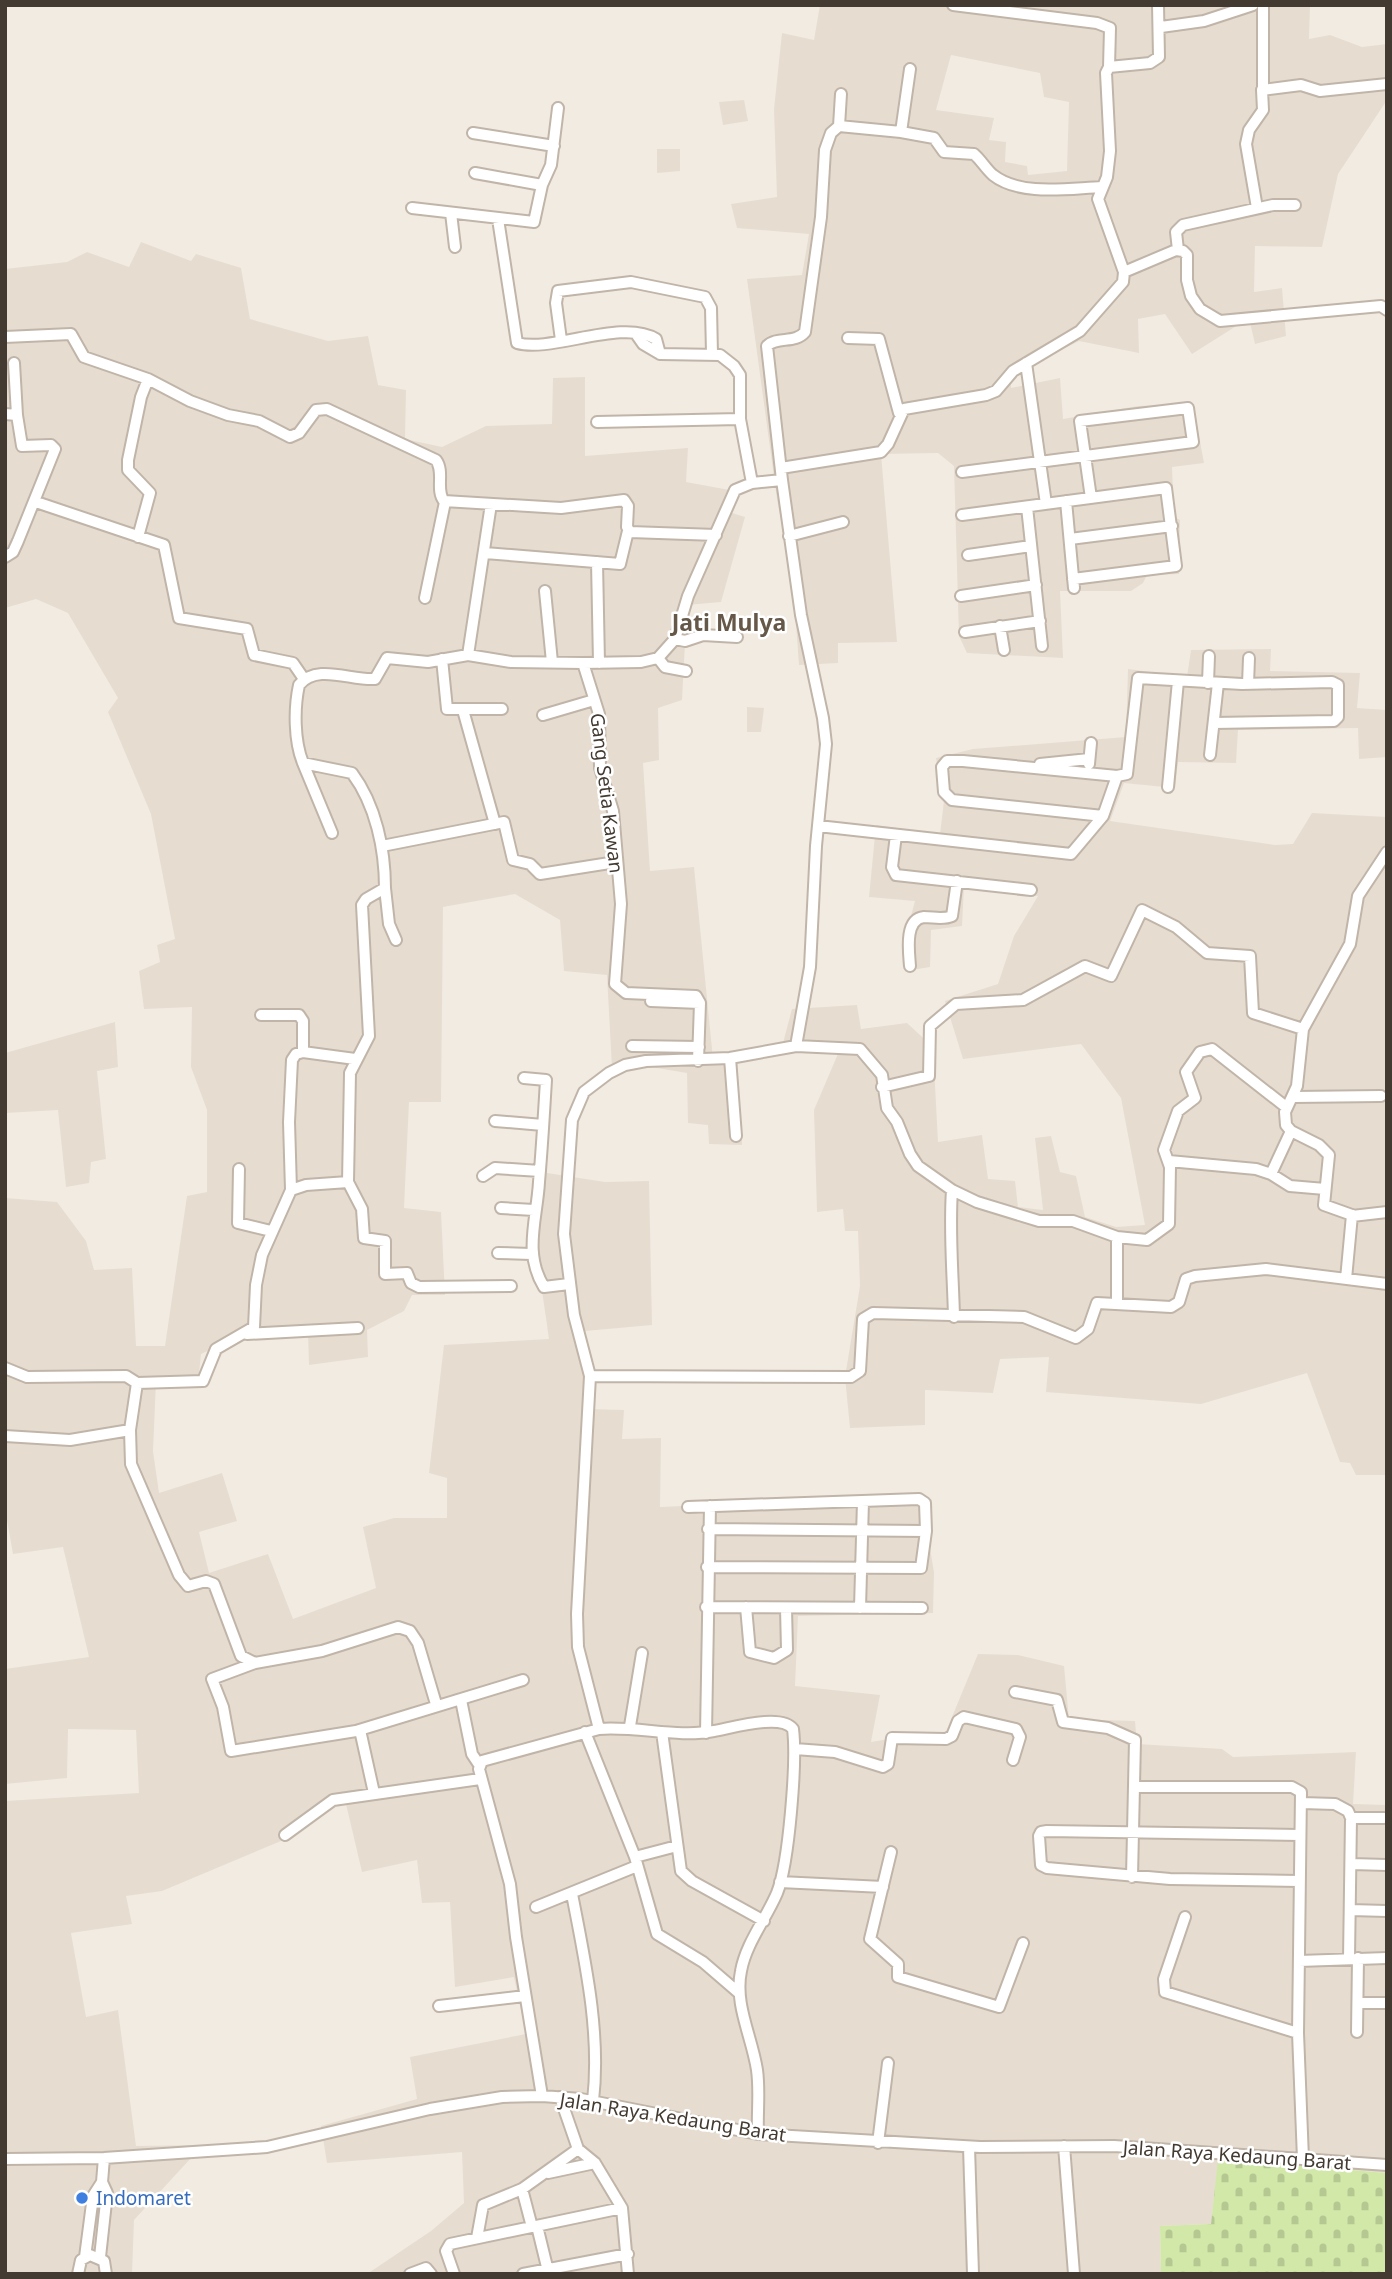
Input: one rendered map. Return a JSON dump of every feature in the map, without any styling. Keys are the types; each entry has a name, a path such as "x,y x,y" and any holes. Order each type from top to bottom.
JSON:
{"street":[{"path":"1109,66 1155,60 1161,52 1158,5"},
{"path":"1161,27 1204,21 1253,5"},
{"path":"1257,208 1246,144 1249,130 1263,110 1264,5"},
{"path":"899,413 911,407 990,394 1013,371 1080,331 1122,285 1124,271 1099,205 1098,195 1110,151 1106,73 1109,66 1110,28 1097,23 1011,10 961,6"},
{"path":"901,132 910,69"},
{"path":"1262,90 1301,85 1320,91 1387,83"},
{"path":"796,1046 810,967 818,826 825,773 823,718 805,640 789,536 767,346 772,342 800,337 804,332 821,217 825,150 831,133 839,126 841,94"},
{"path":"412,208 534,222 554,146 558,108"},
{"path":"839,126 934,138 944,152 972,153 994,176 1011,183 1050,189 1102,187"},
{"path":"473,133 554,146"},
{"path":"475,173 542,185"},
{"path":"1178,250 1176,232 1181,226 1257,208 1295,205"},
{"path":"451,213 455,247"},
{"path":"498,219 515,341 521,345 636,334 656,340 660,354 712,354 728,360 740,375 740,419 752,483"},
{"path":"1124,271 1178,250 1186,254 1187,281 1191,296 1204,313 1220,321 1326,309 1381,306 1387,310"},
{"path":"561,340 556,303 558,291 612,282 631,282 705,297 712,308 712,354"},
{"path":"5,337 71,334 84,357 148,379 190,401 228,415 262,422 290,437 299,433 314,412 327,409 436,460 440,466 441,499 445,502 564,508 624,500 628,506 628,530 621,564 485,553"},
{"path":"781,467 881,452 888,444 899,413 879,339 848,338"},
{"path":"5,557 13,552 36,502 54,447 22,446 11,414 14,363"},
{"path":"1026,363 1046,504"},
{"path":"138,537 150,496 149,489 130,472 127,465 141,397 148,379"},
{"path":"962,472 1042,461 1086,456 1193,442 1188,408 1080,421 1086,456 1091,498"},
{"path":"597,422 740,419"},
{"path":"304,679 329,674 375,679 387,658 424,662 468,655 510,662 599,663 658,658 675,639 688,597 735,490 752,483 782,480"},
{"path":"962,516 1066,501 1166,488 1176,566 1074,583 1066,501"},
{"path":"36,502 166,547 179,618 247,629 254,655 293,663 304,679"},
{"path":"425,598 445,502"},
{"path":"468,655 491,504"},
{"path":"1027,507 1042,646"},
{"path":"789,536 843,522"},
{"path":"1070,539 1172,526"},
{"path":"628,530 716,535"},
{"path":"968,555 1031,545"},
{"path":"597,562 599,663"},
{"path":"961,596 1036,584"},
{"path":"545,591 552,662"},
{"path":"965,632 1040,621"},
{"path":"1000,626 1004,650"},
{"path":"675,639 685,641 703,635 737,638"},
{"path":"1209,656 1214,723 1210,755"},
{"path":"658,658 665,667 686,671"},
{"path":"1248,684 1249,658"},
{"path":"442,659 445,708 502,709"},
{"name":"Gang Setia Kawan","path":"583,663 601,732 600,768 613,811 615,862 621,904 615,984 626,993 693,995 700,1003"},
{"path":"1103,816 952,800 944,792 943,762 1125,776 1138,678 1248,684 1335,682 1338,685 1338,717 1334,721 1214,723"},
{"path":"304,679 297,694 299,751 332,833"},
{"path":"1168,788 1178,681"},
{"path":"543,715 594,700"},
{"path":"463,710 471,746 486,784 495,824"},
{"path":"1088,774 1091,743"},
{"path":"1013,766 1089,759"},
{"path":"303,763 352,773 377,827 382,846 389,924 396,940"},
{"path":"818,826 1071,854 1103,816 1117,776"},
{"path":"382,846 507,824 513,860 530,864 540,874 615,862"},
{"path":"896,835 892,867 894,873 1031,890"},
{"path":"1346,1279 1352,1216 1350,1212 1325,1206 1329,1155 1319,1145 1291,1131 1285,1121 1286,1107 1294,1097 1303,1029 1350,944 1358,896 1387,852"},
{"path":"909,966 909,937 914,922 922,917 952,916 957,881"},
{"path":"385,888 366,899 362,905 369,1036 350,1073 348,1182 362,1209 364,1238 386,1241 385,1274 407,1273 411,1283 419,1287 511,1286"},
{"path":"882,1087 929,1076 932,1069 930,1026 956,1004 1023,1000 1085,966 1111,976 1142,910 1176,927 1207,953 1250,956 1253,1013 1303,1029"},
{"path":"634,1000 700,1003 698,1061"},
{"path":"261,1015 301,1016 303,1052"},
{"path":"632,1046 699,1047"},
{"path":"599,1729 578,1647 577,1614 590,1376 574,1315 564,1234 572,1121 584,1092 593,1082 625,1065 646,1061 730,1058 796,1046 860,1049 882,1074 887,1108 918,1166 952,1190 977,1202 1039,1221 1073,1221 1117,1237 1147,1240 1168,1225 1169,1161 1164,1150 1178,1111 1195,1097 1186,1077 1187,1067 1204,1049 1212,1049 1286,1107"},
{"path":"5,1369 27,1377 126,1376 136,1382 203,1381 214,1352 244,1335 256,1324 256,1285 271,1231 291,1191 289,1122 292,1060 296,1054 303,1052 355,1059"},
{"path":"730,1058 736,1136"},
{"path":"524,1078 546,1080 531,1254 544,1287 569,1284"},
{"path":"1294,1097 1381,1096"},
{"path":"495,1121 543,1125"},
{"path":"1271,1174 1291,1131"},
{"path":"1169,1161 1256,1169 1293,1187 1325,1189"},
{"path":"482,1176 495,1168 540,1171"},
{"path":"239,1169 238,1223 271,1231"},
{"path":"291,1191 306,1185 348,1182"},
{"path":"952,1190 949,1234 954,1262 954,1317"},
{"path":"501,1208 534,1210"},
{"path":"1352,1216 1387,1212"},
{"path":"1116,1303 1117,1237"},
{"path":"498,1253 531,1254"},
{"path":"590,1376 854,1377 860,1367 862,1322 869,1314 1031,1318 1065,1336 1076,1338 1088,1329 1095,1304 1116,1303 1157,1308 1174,1306 1186,1279 1195,1276 1266,1269 1387,1284"},
{"path":"244,1335 358,1328"},
{"path":"136,1382 130,1430 131,1464 179,1575 188,1586 209,1581 214,1584 241,1656 255,1663"},
{"path":"5,1436 69,1440 130,1430"},
{"path":"688,1507 922,1500 927,1510 920,1568 860,1570 707,1567"},
{"path":"860,1608 863,1501"},
{"path":"706,1733 706,1607 710,1506"},
{"path":"708,1529 926,1531"},
{"path":"706,1607 922,1608"},
{"path":"746,1607 748,1648 756,1656 774,1658 786,1650 786,1608"},
{"path":"436,1704 418,1643 410,1631 398,1627 323,1651 255,1663 212,1679 223,1707 231,1751 360,1730 436,1704 461,1700 523,1680"},
{"path":"630,1726 642,1653"},
{"path":"1015,1692 1056,1700 1063,1722 1108,1728 1136,1740 1132,1877"},
{"path":"461,1700 471,1754 480,1766"},
{"path":"795,1749 835,1752 883,1767 888,1764 892,1738 946,1738 952,1735 958,1721 964,1717 1016,1729 1020,1737 1013,1760"},
{"path":"542,2096 510,1884 480,1779 482,1761 599,1729 630,1726 662,1732 706,1733 778,1720 793,1729 795,1749 780,1882 741,1969 739,1993 757,2071 758,2134"},
{"path":"360,1730 374,1793"},
{"path":"584,1732 636,1861 657,1934 703,1962 739,1993"},
{"path":"662,1732 681,1871 692,1881 764,1921"},
{"path":"285,1835 333,1800 480,1779"},
{"path":"1135,1787 1292,1787 1300,1790 1302,1803 1299,1836 1298,2033 1303,2159"},
{"path":"1302,1803 1335,1804 1349,1811 1352,1818 1350,1910 1358,2003 1357,2032"},
{"path":"1352,1818 1384,1818"},
{"path":"1299,1836 1047,1830 1039,1836 1044,1867 1132,1877 1299,1881"},
{"path":"536,1907 572,1894 636,1861 677,1846"},
{"path":"891,1852 870,1939 898,1964 898,1977 999,2007 1023,1943"},
{"path":"1351,1864 1387,1865"},
{"path":"780,1882 883,1887"},
{"path":"572,1894 586,1964 595,2061 593,2101"},
{"path":"1350,1910 1387,1911"},
{"path":"1185,1917 1164,1979 1165,1992 1298,2033"},
{"path":"1299,1961 1387,1958"},
{"path":"439,2006 525,1996"},
{"path":"1358,2003 1387,2003"},
{"path":"878,2143 888,2063"},
{"name":"Jalan Raya Kedaung Barat","path":"5,2159 104,2158 267,2147 430,2109 502,2097 542,2096 593,2101 758,2134 878,2143 969,2147 1064,2146 1387,2165"},
{"path":"560,2097 578,2148 595,2163 622,2208 628,2274"},
{"path":"570,2125 581,2099"},
{"path":"1064,2146 1074,2274"},
{"path":"969,2147 973,2274"},
{"path":"477,2238 483,2205 522,2189 578,2148"},
{"path":"78,2274 78,2264 85,2257 93,2196 102,2182 104,2158"},
{"path":"545,2174 595,2163"},
{"path":"100,2258 107,2193 102,2182"},
{"path":"522,2189 548,2270"},
{"path":"454,2274 447,2248 477,2238 622,2208"},
{"path":"523,2274 628,2254"},
{"path":"85,2257 100,2258 106,2265 106,2274"},
{"path":"410,2274 426,2268 431,2274"}],"shaded area":[{"path":"820,5 1310,5 1309,39 1330,35 1362,47 1387,44 1387,100 1338,174 1322,247 1255,246 1254,292 1282,288 1286,336 1255,344 1249,318 1192,354 1165,314 1138,319 1139,353 1079,341 1011,375 1011,388 1060,378 1063,419 1138,406 1193,404 1204,463 1172,467 1174,517 1180,520 1179,574 1147,575 1143,583 1131,591 1060,591 1063,658 967,653 959,636 954,466 938,453 881,454 897,642 838,643 838,663 799,665 793,582 777,499 747,279 802,275 809,234 737,228 731,204 777,197 774,109 782,33 814,40","holes":["951,55 1040,73 1044,97 1069,102 1067,171 1028,175 1027,166 1005,162 1006,142 989,140 994,118 936,110"]},
{"path":"744,100 748,121 723,125 719,102"},
{"path":"657,149 680,149 680,171 657,173"},
{"path":"141,242 191,261 196,254 241,268 250,319 328,341 368,336 378,385 406,390 405,439 442,447 486,426 552,424 553,378 585,377 585,456 688,448 686,482 735,491 732,513 745,517 721,602 687,605 682,700 658,708 659,760 643,763 650,871 694,867 713,1059 737,1053 742,1145 709,1144 708,1125 688,1123 687,1073 651,1067 612,1068 607,975 564,971 560,920 515,894 443,907 441,1102 409,1102 404,1208 441,1212 445,1295 412,1295 404,1311 367,1330 368,1357 309,1365 308,1333 241,1335 201,1354 198,1383 156,1382 153,1451 159,1493 222,1473 237,1521 199,1532 209,1573 268,1554 293,1619 376,1588 363,1527 394,1518 447,1518 447,1478 429,1473 444,1345 549,1339 533,1228 541,1172 605,1182 649,1181 652,1325 574,1332 586,1369 587,1409 624,1410 622,1439 661,1438 660,1507 921,1496 934,1572 933,1613 798,1616 795,1686 880,1695 871,1742 907,1736 940,1746 978,1654 1018,1655 1064,1666 1069,1719 1135,1721 1137,1744 1222,1749 1233,1757 1356,1752 1353,1804 1387,1805 1387,2173 1219,2159 1211,2224 1160,2226 1161,2274 367,2274 431,2231 464,2203 462,2152 327,2163 321,2126 417,2099 410,2057 526,2034 514,1977 455,1987 450,1902 422,1903 417,1860 362,1872 346,1804 313,1809 281,1841 162,1891 126,1896 132,1924 71,1933 86,2017 118,2010 136,2146 203,2145 134,2220 132,2274 5,2274 5,1801 139,1793 136,1730 68,1729 67,1778 5,1784 5,1669 89,1657 63,1547 13,1554 5,1509 5,1198 57,1202 86,1241 94,1270 132,1268 136,1346 165,1346 187,1196 207,1192 207,1110 191,1067 192,1007 144,1009 139,971 160,962 157,945 175,939 151,814 108,712 118,698 68,613 36,599 5,608 5,269 67,262 87,252 129,267"},
{"path":"1271,649 1270,671 1360,673 1357,708 1387,710 1387,757 1359,759 1358,728 1238,730 1236,763 1178,762 1175,788 1124,783 1110,821 1275,845 1293,844 1312,813 1387,817 1387,1475 1356,1475 1350,1463 1340,1462 1307,1373 1201,1404 1046,1392 1049,1357 1000,1359 993,1393 925,1390 925,1425 850,1428 845,1377 860,1286 858,1231 845,1231 843,1209 817,1212 814,1110 840,1049 783,1043 792,1009 857,1005 861,1029 907,1023 933,1047 938,1142 982,1135 988,1179 1015,1181 1018,1207 1043,1210 1035,1138 1051,1136 1060,1172 1076,1176 1085,1217 1116,1227 1145,1225 1121,1098 1081,1044 963,1059 945,1001 998,984 1014,936 1038,896 964,886 962,926 931,930 930,967 906,971 907,931 915,901 869,897 876,825 940,834 944,801 936,758 973,749 1126,737 1128,669 1187,677 1191,650"},
{"path":"747,707 764,708 761,732 747,732"},
{"path":"115,1022 118,1067 97,1071 106,1159 91,1162 89,1183 66,1187 58,1110 5,1113 5,1053"}],"green space":[{"path":"1218,2159 1387,2173 1387,2274 1161,2274 1160,2226 1211,2224"}],"place":[{"name":"Indomaret","path":"82,2198"}],"district":[{"name":"Jati Mulya","path":"729,623"}]}
